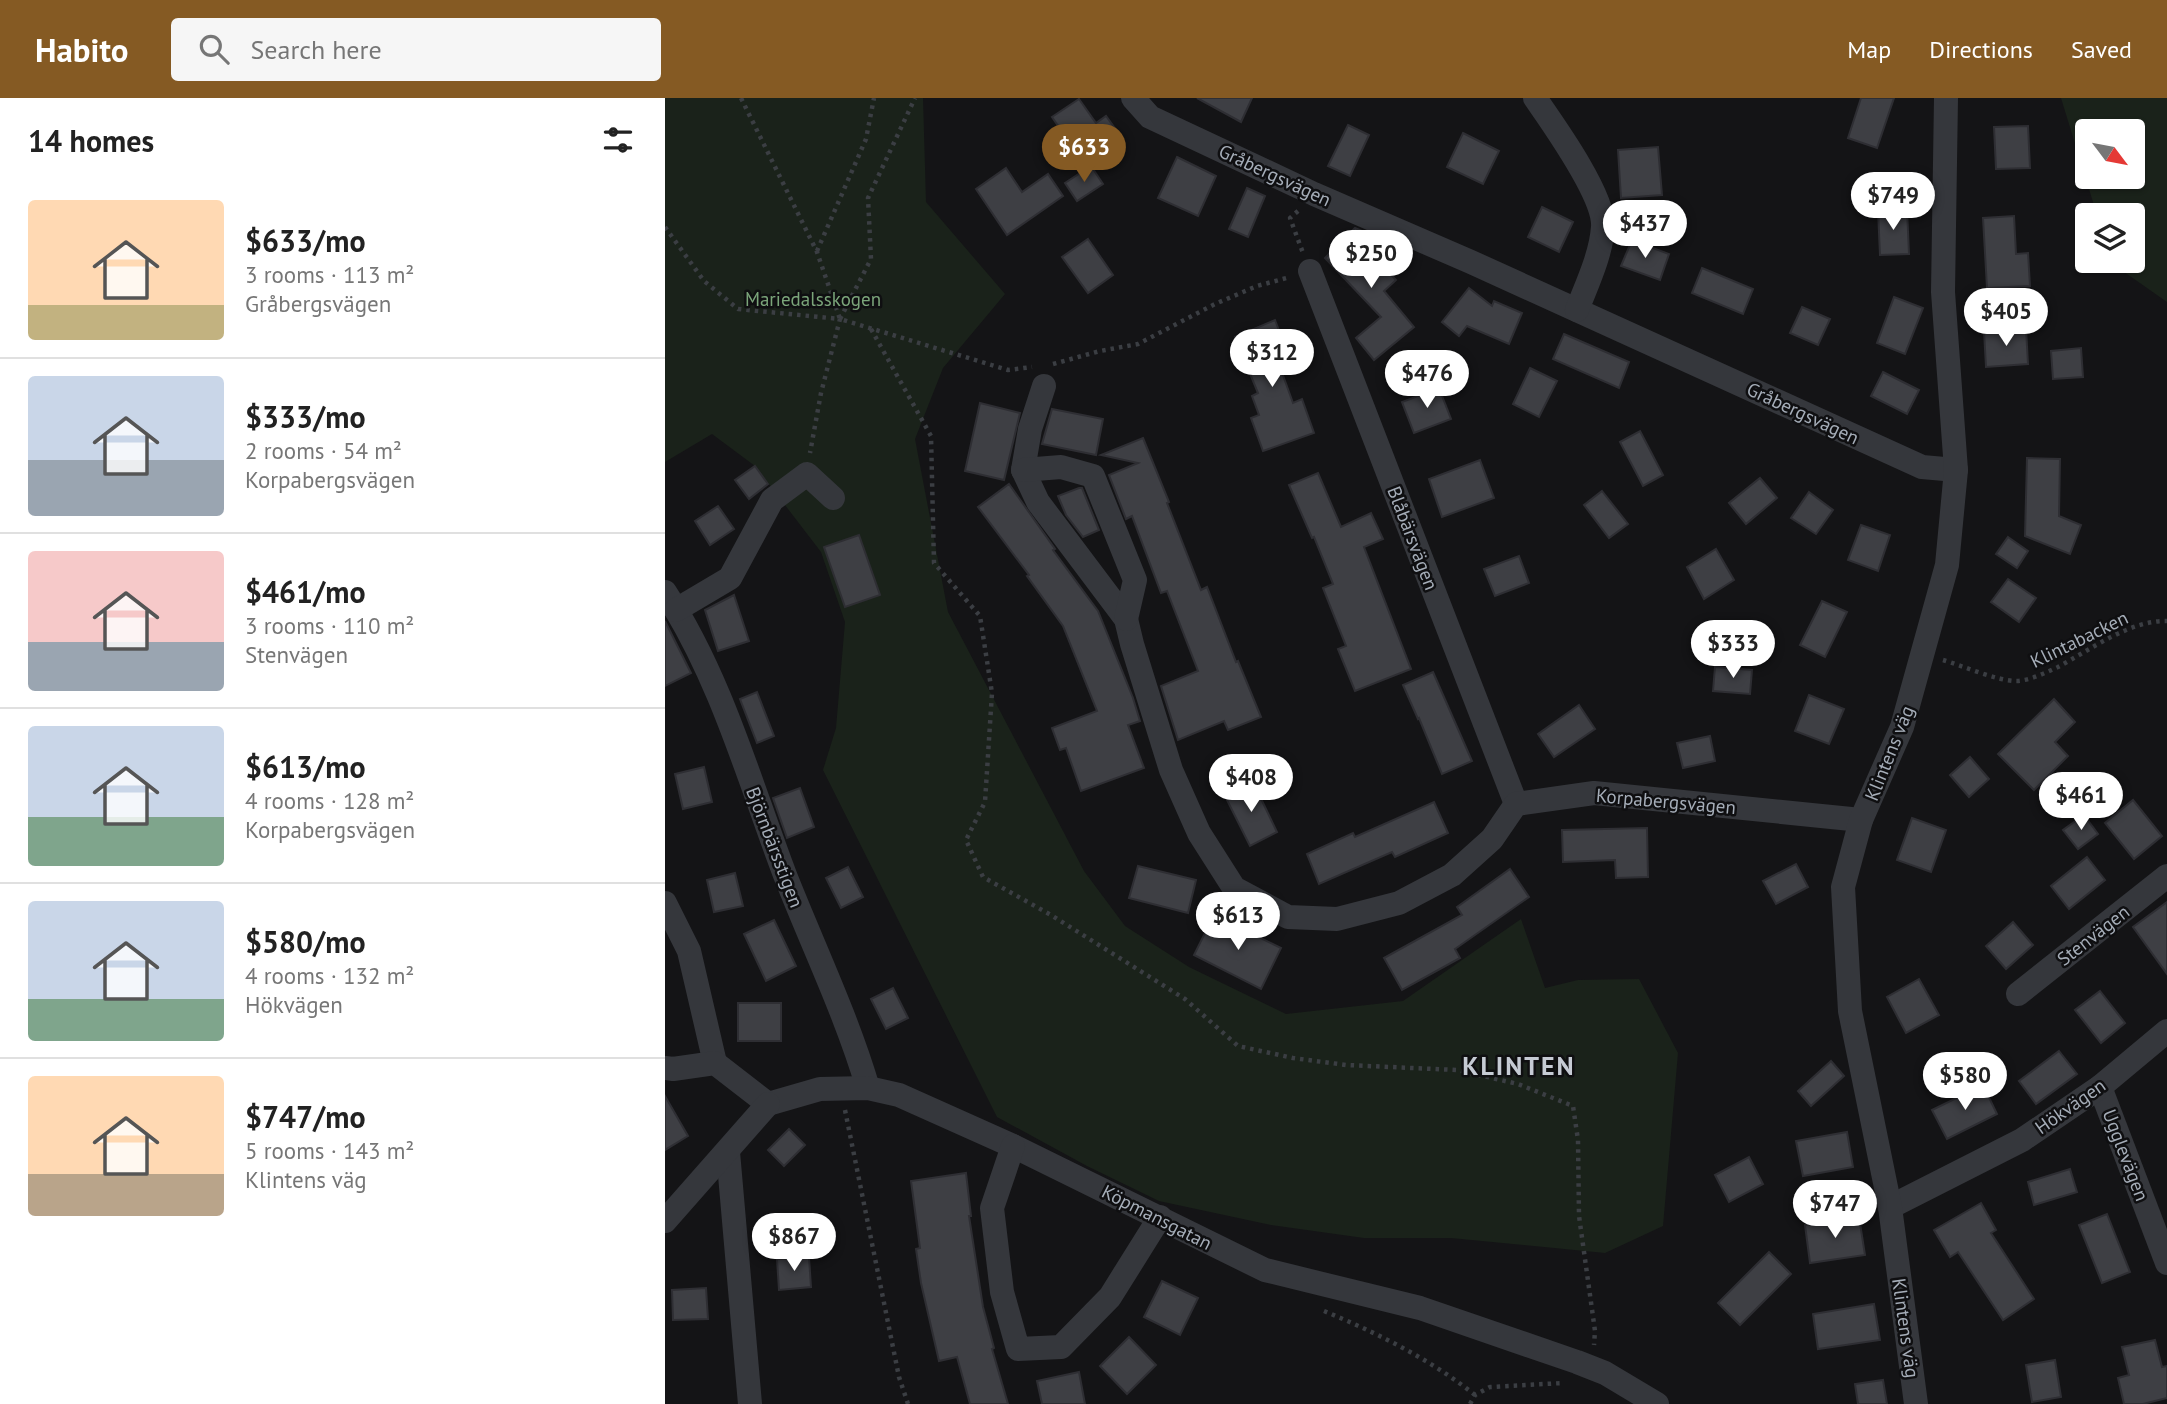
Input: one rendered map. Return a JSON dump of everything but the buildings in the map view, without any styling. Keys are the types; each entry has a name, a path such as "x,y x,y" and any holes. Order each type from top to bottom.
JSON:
{"street":[{"name":"Gråbergsvägen","path":"1133,98 1150,117 1314,194 1922,467 1956,470"},
{"path":"1535,98 1560,133 1587,179 1604,225 1598,252 1577,310"},
{"name":"Klintens väg","path":"1916,1404 1890,1207 1850,1010 1843,887 1861,820 1902,727 1947,565 1956,470 1943,292 1946,98"},
{"name":"Blåbärsvägen","path":"1310,271 1516,804"},
{"path":"1047,376 1030,429 1023,470 1038,502 1126,619 1171,770 1199,833 1234,888 1288,917 1337,919 1399,903 1452,875 1492,839 1516,804"},
{"path":"1023,470 1061,467 1093,476 1135,580 1126,619"},
{"path":"807,474 833,498"},
{"name":"Björnbärsstigen","path":"807,474 772,500 730,578 671,601 711,678 786,877 855,1046 867,1087"},
{"name":"Korpabergsvägen","path":"1516,804 1594,793 1861,820"},
{"name":"Stenvägen","path":"2018,994 2167,876"},
{"path":"665,903 688,951 715,1063 768,1104 665,1221"},
{"name":"Hökvägen","path":"1890,1207 2022,1140 2100,1087 2167,1031"},
{"path":"665,1068 715,1063"},
{"name":"Köpmansgatan","path":"768,1104 820,1089 867,1087 899,1095 1013,1146 1265,1270 1420,1308 1593,1368 1657,1404"},
{"name":"Ugglevägen","path":"2100,1087 2167,1264"},
{"path":"1013,1146 992,1208 1002,1292 1018,1349 1061,1347 1110,1297 1160,1217"},
{"path":"728,1152 750,1404"}],"path":[{"path":"741,98 817,252 839,319"},
{"path":"817,252 866,139 874,98"},
{"path":"807,474 821,393 839,319 871,258 868,198 915,98"},
{"path":"665,227 704,281 738,309 839,319 1008,370 1047,376 1100,351 1138,344 1257,286 1310,271 1290,218 1314,194"},
{"path":"871,329 931,436 934,563 980,616 992,693 985,802 966,840 983,877 1051,915 1185,999 1238,1046 1293,1058 1346,1065 1457,1070 1518,1084 1573,1106 1578,1140 1579,1216 1595,1331 1593,1368"},
{"name":"Klintabacken","path":"1922,654 2006,680 2018,681 2043,674 2128,629 2149,621 2167,621"},
{"path":"841,1088 897,1364 908,1404"},
{"path":"1315,1307 1425,1360 1475,1395"},
{"path":"1470,1404 1475,1395 1490,1387 1572,1383"}],"green space":[{"name":"Mariedalsskogen","path":"665,98 923,98 926,202 1005,294 943,368 915,439 948,612 1084,871 1125,926 1189,967 1286,1014 1403,1001 1521,919 1545,988 1578,980 1639,979 1678,1053 1663,1226 1605,1253 1451,1238 1364,1238 1271,1225 1159,1201 997,1117 823,770 836,728 845,622 821,552 755,466 712,434 665,462"},
{"path":"2061,98 2167,98 2167,302 2126,273 2145,273 2145,203 2093,203 2089,189 2145,189 2145,119 2075,119 2075,144"}],"district":[{"name":"KLINTEN","path":"1519,1065"}]}
